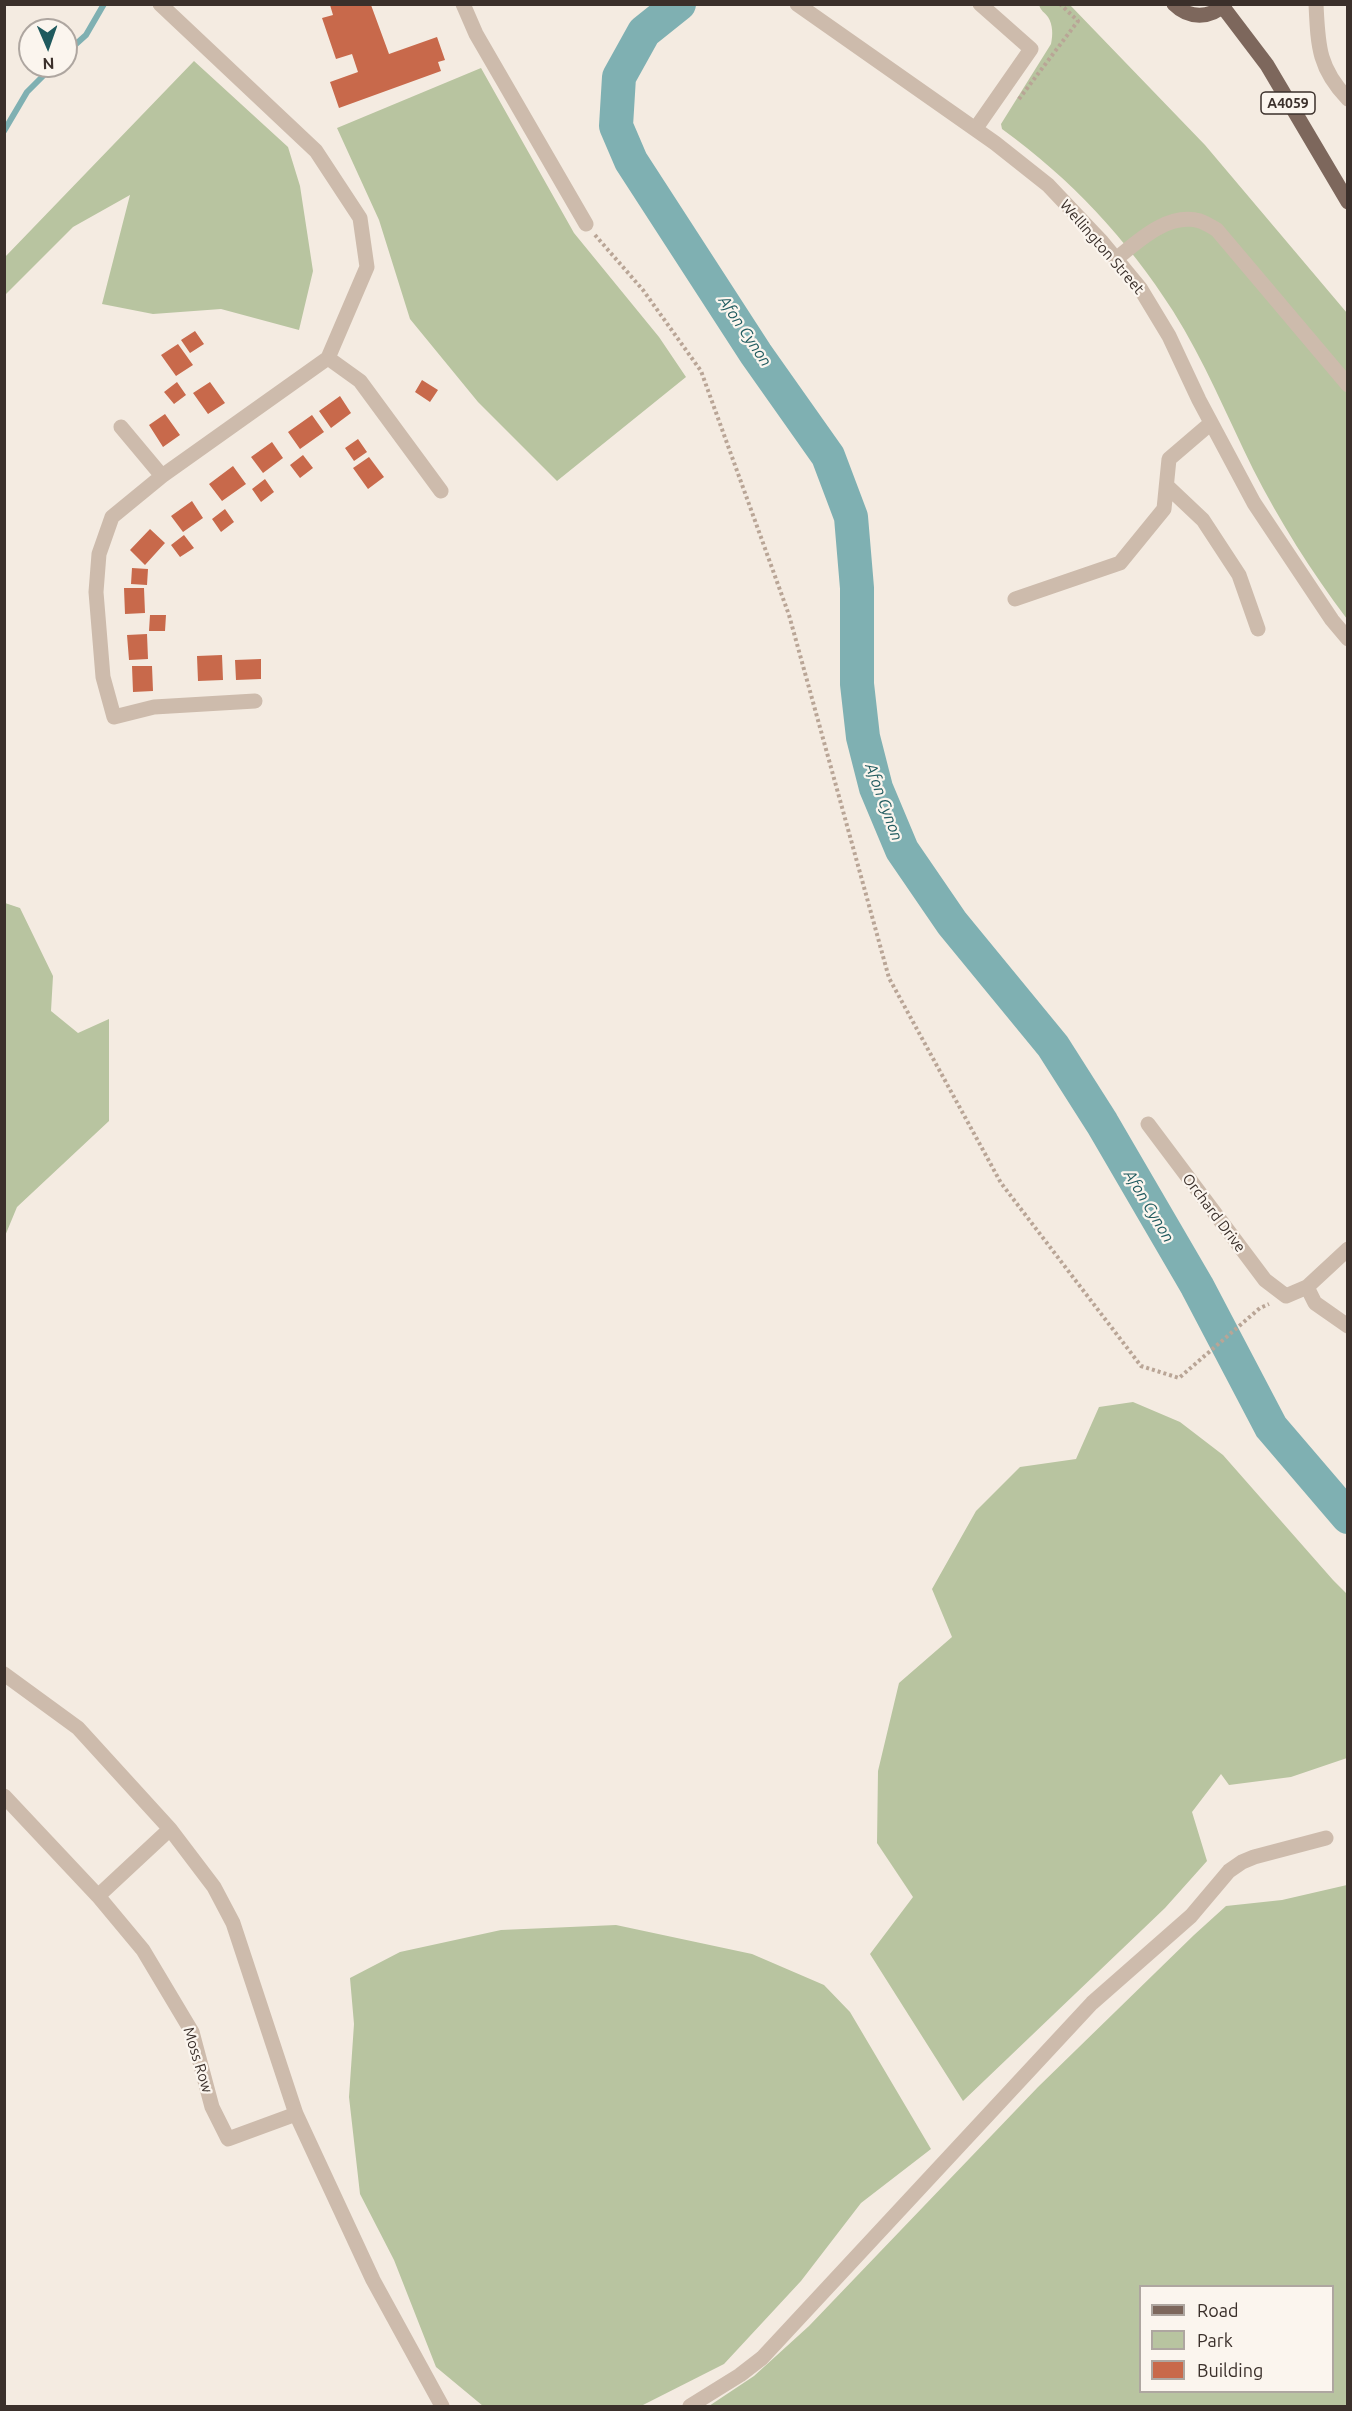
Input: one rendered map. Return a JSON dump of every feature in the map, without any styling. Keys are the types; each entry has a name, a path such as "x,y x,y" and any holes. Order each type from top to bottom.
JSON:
{"main road":[{"path":"1174,4 1190,15 1202,16 1214,13 1224,6"},
{"name":"A4059","path":"1224,6 1267,65 1347,202"}],"street":[{"path":"464,4 476,34 586,224"},
{"name":"Wellington Street","path":"796,4 816,10 976,128 1048,185 1116,259 1140,288 1169,336 1211,423 1254,503 1347,639"},
{"path":"976,128 1031,49 980,4"},
{"path":"1316,4 1318,50 1323,65 1347,99"},
{"path":"164,7 316,151 360,218 368,267 328,358 162,476 112,517 99,554 96,592 103,677 114,717 154,707 255,701"},
{"path":"1116,259 1160,227 1178,220 1199,221 1217,230 1347,385"},
{"path":"328,358 360,381 441,491"},
{"path":"1015,599 1119,563 1164,509 1169,459 1211,423"},
{"path":"121,427 162,476"},
{"path":"1167,486 1203,520 1239,575 1258,629"},
{"name":"Orchard Drive","path":"1149,1124 1264,1280 1286,1296"},
{"path":"1286,1296 1307,1287 1347,1249"},
{"path":"1307,1287 1315,1303 1347,1326"},
{"path":"4,1674 78,1728 170,1829 214,1887 233,1923 296,2114 373,2280 442,2406"},
{"path":"4,1796 98,1896 170,1829"},
{"path":"690,2406 740,2375 762,2358 1092,2003 1191,1916 1229,1871 1254,1857 1326,1838"},
{"name":"Moss Row","path":"98,1896 143,1950 192,2032 212,2107 228,2139 296,2114"}],"path":[{"path":"586,224 643,290 700,371 789,615 889,978 1001,1183 1141,1366 1179,1378 1260,1308 1286,1296"}],"green space":[{"path":"1039,5 1070,5 1205,145 1347,313 1347,619 1285,527 1253,469 1195,349 1173,311 1137,259 1074,190 1051,168 1002,129 1001,124 1051,44 1051,23"},
{"path":"194,61 288,147 300,186 313,271 299,330 221,309 153,314 102,304 130,195 73,227 5,295 5,257"},
{"path":"481,68 574,233 659,337 686,377 557,481 478,402 410,319 379,220 337,128"},
{"path":"5,903 20,908 53,976 51,1011 78,1033 109,1019 109,1121 17,1207 5,1236"},
{"path":"1133,1402 1180,1422 1223,1455 1347,1594 1347,1758 1291,1777 1229,1785 1221,1774 1192,1812 1207,1861 1165,1908 963,2101 870,1954 913,1897 877,1843 878,1771 899,1683 952,1637 932,1589 976,1511 1020,1467 1076,1459 1099,1407"},
{"path":"1347,1885 1347,2406 709,2406 754,2376 809,2326 1038,2087 1226,1906 1282,1900"},
{"path":"616,1925 752,1954 824,1985 850,2012 931,2149 861,2203 801,2281 724,2364 641,2406 483,2406 436,2367 394,2260 360,2194 349,2097 354,2024 350,1978 400,1952 501,1930"}],"building":[{"path":"330,5 371,5 389,54 437,37 445,60 438,62 441,71 339,108 330,82 358,72 352,54 336,59 322,18 333,15"},
{"path":"195,331 204,344 190,353 181,340"},
{"path":"178,344 193,365 176,376 161,355"},
{"path":"422,380 438,390 430,402 415,392"},
{"path":"177,382 186,395 174,404 164,392"},
{"path":"210,382 225,403 208,414 193,393"},
{"path":"340,396 351,413 331,428 319,411"},
{"path":"165,414 180,435 163,447 149,425"},
{"path":"312,415 324,432 300,449 288,432"},
{"path":"358,439 367,452 354,461 345,448"},
{"path":"272,442 283,458 263,473 251,457"},
{"path":"303,455 313,468 300,478 290,465"},
{"path":"369,457 384,477 368,489 353,468"},
{"path":"233,466 246,484 222,501 209,484"},
{"path":"265,479 274,492 261,502 252,489"},
{"path":"192,501 203,518 183,532 171,516"},
{"path":"225,509 234,522 221,532 212,519"},
{"path":"150,529 165,543 145,565 130,550"},
{"path":"184,535 194,548 180,557 171,545"},
{"path":"132,568 148,569 147,585 131,584"},
{"path":"124,588 144,588 145,613 125,614"},
{"path":"150,615 166,615 165,631 149,631"},
{"path":"147,634 148,659 129,660 127,635"},
{"path":"222,655 223,680 198,681 197,656"},
{"path":"261,659 261,679 236,680 235,660"},
{"path":"132,666 152,666 153,691 133,692"}],"waterway":[{"path":"78,42 86,35 104,4"},
{"name":"Afon Cynon","path":"679,4 644,32 619,77 616,126 631,161 756,354 828,456 851,517 857,588 857,684 863,737 876,788 902,850 952,923 1053,1046 1102,1123 1197,1286 1271,1427 1348,1517"},
{"path":"4,131 27,92 41,78"}]}
